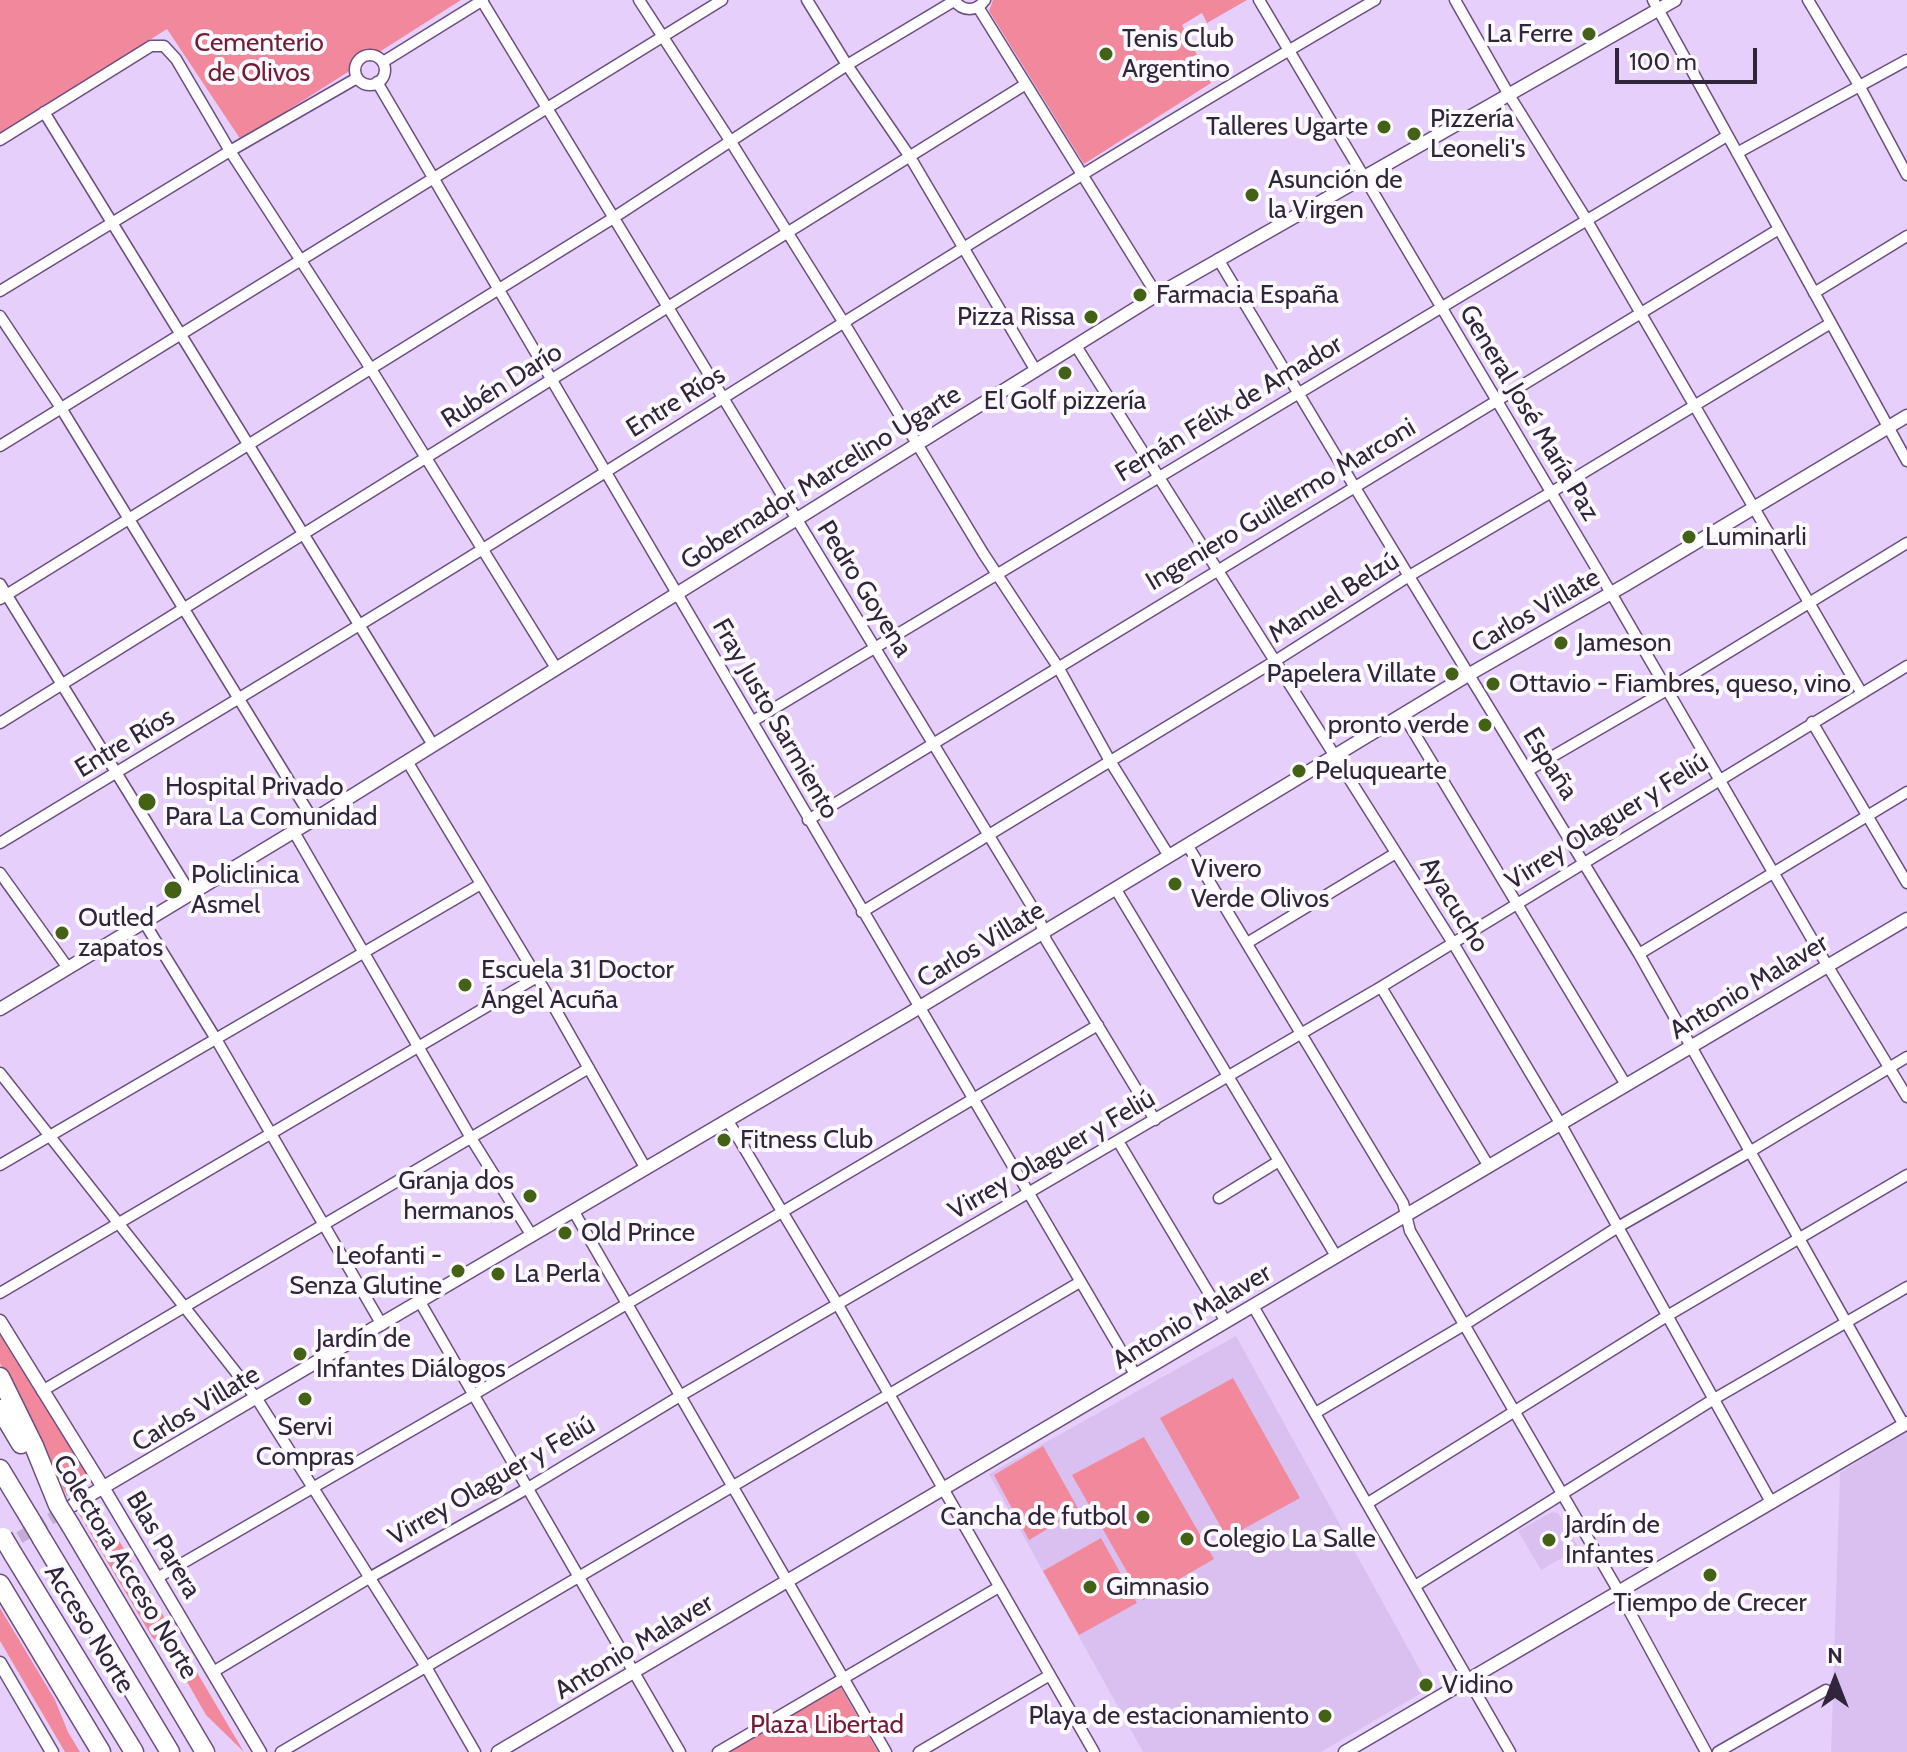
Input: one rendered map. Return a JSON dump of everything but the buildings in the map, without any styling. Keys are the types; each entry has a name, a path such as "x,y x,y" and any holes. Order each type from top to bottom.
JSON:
{"highway":[{"path":"0,1377 66,1505"},
{"name":"Colectora Acceso Norte","path":"0,1409 66,1505 71,1526 205,1752"},
{"name":"Acceso Norte","path":"0,1469 170,1752"},
{"name":"Acceso Norte","path":"2,1535 134,1752"},
{"path":"0,1584 101,1752"}],"street":[{"path":"383,62 483,0"},
{"name":"Pedro Goyena","path":"483,0 989,834 1039,918 1046,940 1155,1120"},
{"path":"639,0 1058,667 1110,761 1169,856"},
{"path":"0,446 722,0"},
{"path":"807,0 910,157 1036,371"},
{"name":"General José María Paz","path":"1259,0 1907,1097"},
{"name":"Entre Ríos","path":"0,843 241,699 844,323 1375,0"},
{"path":"1455,0 1861,692"},
{"name":"Gobernador Marcelino Ugarte","path":"0,1009 294,832 1157,295 1509,95 1656,5 1675,0"},
{"path":"1808,0 1860,87 1907,175"},
{"path":"3,597 130,521 614,217 847,65 954,1 968,9 982,4 1026,84 1157,295"},
{"path":"1656,5 1907,461"},
{"path":"0,140 151,46 164,46 176,59 230,151 371,369 556,668"},
{"path":"371,55 383,62 383,76 377,82 369,85 357,78 355,69 362,57 371,55"},
{"path":"1737,153 1907,60"},
{"path":"0,291 357,78"},
{"name":"Fray Justo Sarmiento","path":"377,82 1136,1376"},
{"name":"Rubén Darío","path":"0,723 1026,84"},
{"path":"44,112 433,745"},
{"name":"Fernán Félix de Amador","path":"753,721 1727,136"},
{"name":"Ingeniero Guillermo Marconi","path":"808,820 1779,229"},
{"path":"1814,293 1907,236"},
{"name":"España","path":"1218,259 1468,675 1585,862 1693,1046 1905,1424"},
{"path":"0,316 61,408 313,820"},
{"name":"Manuel Belzú","path":"862,912 1409,576 1831,323"},
{"name":"Ayacucho","path":"1076,346 1453,943 1560,1123 1771,1502"},
{"name":"Carlos Villate","path":"66,1505 104,1489 728,1121 1337,757 1468,675 1907,416"},
{"path":"1529,770 1667,690 1907,543"},
{"path":"0,584 3,597 61,684 191,894"},
{"name":"Virrey Olaguer y Feliú","path":"213,1672 1228,1078 1861,692 1906,669"},
{"path":"1404,716 1626,1085"},
{"path":"1812,722 1907,883"},
{"path":"407,761 537,977 646,1169"},
{"path":"1639,954 1907,792"},
{"path":"294,832 471,1138 532,1236"},
{"path":"1188,846 1403,1203 1407,1225 1619,1592 1706,1752"},
{"path":"1247,943 1396,853"},
{"path":"0,873 68,968"},
{"path":"0,1165 481,884"},
{"path":"1115,888 1336,1256"},
{"name":"Antonio Malaver","path":"498,1752 1907,919"},
{"path":"144,922 216,1039 382,1325"},
{"path":"0,1293 537,977"},
{"path":"1381,987 1488,1165"},
{"path":"157,1578 1098,1025"},
{"path":"1317,1412 1464,1325 1618,1227 1907,1057"},
{"path":"42,1391 184,1304 589,1068"},
{"path":"0,1073 257,1399 426,1667 475,1752"},
{"path":"728,1121 838,1305 1094,1752"},
{"path":"1118,1141 1226,1322"},
{"path":"1219,1198 1279,1161"},
{"path":"1368,1503 1667,1316 1907,1175"},
{"path":"574,1212 886,1752"},
{"path":"281,1752 1080,1282"},
{"path":"1415,1586 1714,1399 1907,1287"},
{"path":"420,1302 680,1752"},
{"path":"1253,1306 1317,1412 1510,1752"},
{"name":"Blas Parera","path":"0,1321 260,1752"},
{"path":"1345,1752 1905,1424"},
{"path":"718,1752 999,1587"},
{"path":"1,1666 52,1752"},
{"path":"919,1752 1050,1675"},
{"path":"1718,1752 1826,1690"}],"shaded area":[{"name":"Colegio La Salle","path":"1236,1336 1430,1688 1321,1752 1143,1752 989,1474"},
{"path":"1907,1430 1907,1752 1831,1752 1840,1473"},
{"name":"Jardín de Infantes","path":"1552,1512 1558,1513 1579,1548 1541,1570 1518,1531"}],"green space":[{"name":"Cementerio de Olivos","path":"0,0 461,0 241,140 167,29 0,134"},
{"name":"Tenis Club Argentino","path":"993,0 1247,0 1207,23 1202,13 1182,25 1211,83 1084,164 989,11"},
{"path":"0,1335 89,1477 89,1482 67,1496 0,1363"},
{"name":"Cancha de futbol","path":"1233,1378 1300,1498 1227,1538 1160,1418"},
{"name":"Cancha de futbol","path":"1144,1437 1214,1559 1143,1600 1072,1475"},
{"path":"1043,1446 1079,1510 1029,1540 994,1475"},
{"path":"90,1508 101,1510 244,1752 206,1715 174,1659 152,1637 79,1514"},
{"name":"Gimnasio","path":"1101,1538 1137,1603 1079,1635 1043,1571"},
{"path":"0,1608 55,1700 80,1752 65,1752 0,1641"},
{"name":"Plaza Libertad","path":"840,1686 878,1752 726,1752"}],"tunnel":[{"path":"4,1547 67,1509"}],"place":[{"name":"La Ferre","path":"1589,34"},
{"name":"Tenis Club Argentino","path":"1106,54"},
{"name":"Talleres Ugarte","path":"1384,127"},
{"name":"Pizzería Leoneli's","path":"1414,134"},
{"name":"Asunción de la Virgen","path":"1252,195"},
{"name":"Farmacia España","path":"1140,295"},
{"name":"Pizza Rissa","path":"1091,317"},
{"name":"El Golf pizzería","path":"1065,373"},
{"name":"Luminarli","path":"1689,537"},
{"name":"Jameson","path":"1561,643"},
{"name":"Papelera Villate","path":"1452,674"},
{"name":"Ottavio - Fiambres, queso, vino","path":"1493,684"},
{"name":"pronto verde","path":"1485,725"},
{"name":"Peluquearte","path":"1299,771"},
{"name":"Hospital Privado Para La Comunidad","path":"147,802"},
{"name":"Vivero Verde Olivos","path":"1175,884"},
{"name":"Policlinica Asmel","path":"173,890"},
{"name":"Outled zapatos","path":"62,933"},
{"name":"Escuela 31 Doctor Ángel Acuña","path":"465,985"},
{"name":"Fitness Club","path":"724,1140"},
{"name":"Granja dos hermanos","path":"530,1196"},
{"name":"Old Prince","path":"565,1233"},
{"name":"Leofanti - Senza Glutine","path":"458,1271"},
{"name":"La Perla","path":"498,1274"},
{"name":"Jardín de Infantes Diálogos","path":"300,1354"},
{"name":"Servi Compras","path":"305,1399"},
{"name":"Cancha de futbol","path":"1143,1517"},
{"name":"Colegio La Salle","path":"1187,1539"},
{"name":"Jardín de Infantes","path":"1549,1540"},
{"name":"Tiempo de Crecer","path":"1710,1575"},
{"name":"Gimnasio","path":"1090,1587"},
{"name":"Vidino","path":"1426,1685"},
{"name":"Playa de estacionamiento","path":"1325,1716"}]}
